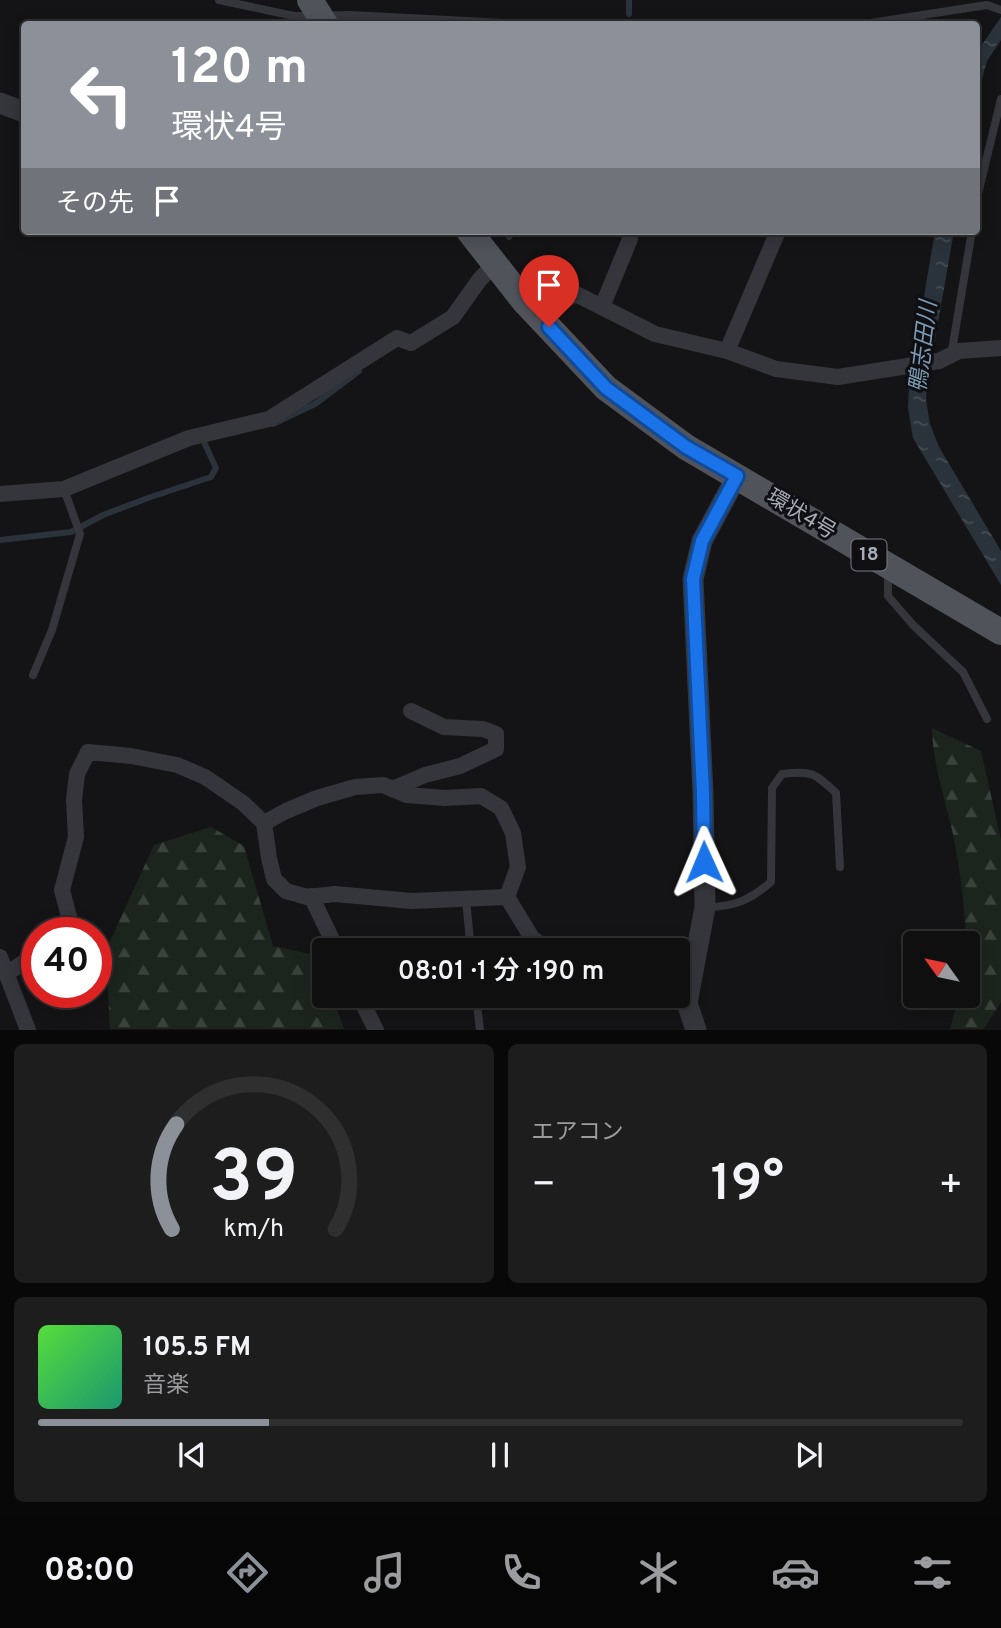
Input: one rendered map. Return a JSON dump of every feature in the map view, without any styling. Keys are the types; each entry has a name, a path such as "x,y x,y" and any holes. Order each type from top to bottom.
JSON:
{"main road":[{"name":"環状4号","path":"471,235 537,315 606,388 686,447 1001,632"}],"street":[{"path":"0,103 21,110"},
{"path":"727,351 776,235"},
{"path":"602,307 630,239"},
{"path":"0,494 64,489 189,438 269,419 397,338 411,343 453,317 480,279 494,265"},
{"path":"537,315 576,294 655,334 727,351 776,369 838,377 908,366 945,358 959,351 1001,348"},
{"path":"690,987 705,908 703,793 693,579 702,541 737,476"},
{"path":"392,789 425,775 460,766 496,748 496,734 483,729 444,727 411,711"},
{"path":"69,917 62,890 76,837 76,774 88,752 131,756 177,765 205,777 243,803 264,823 274,879 286,891 311,896 335,894 412,901 507,897"},
{"path":"264,823 317,798 355,787 383,785 407,794 445,798 481,796 501,808 513,833 518,867 507,897"},
{"path":"311,896 331,938"},
{"path":"507,897 532,938"},
{"path":"0,957 28,1030"},
{"path":"8,973 21,964"},
{"path":"365,1008 376,1030"},
{"path":"689,1008 696,1030"}],"lane":[{"path":"219,0 295,16 317,12 465,21"},
{"path":"885,21 989,6 1001,10"},
{"path":"980,186 1001,99"},
{"path":"945,358 971,235"},
{"path":"33,675 52,630 80,534 64,489"},
{"path":"887,566 888,596 913,625 963,672 987,719"},
{"path":"705,908 729,907 754,897 771,882 772,788 782,774 805,771 822,779 836,793 840,867"},
{"path":"466,900 470,938"},
{"path":"477,1008 480,1030"}],"green space":[{"path":"932,728 981,751 1001,840 1001,1002 984,1029 950,1029 956,1008 980,1008 980,931 966,931 957,854"},
{"path":"211,827 244,846 273,946 312,954 312,1008 336,1008 344,1029 110,1029 112,937 154,845"}],"water":[{"path":"1001,17 1001,40 987,61 980,86 980,48"},
{"name":"鴨志田川","path":"934,235 953,235 926,400 930,424 939,447 1001,551 1001,585 913,438 908,408 909,386"}],"waterway":[{"path":"629,0 629,14"},
{"path":"273,424 315,404 359,371"},
{"path":"0,540 71,532 103,515 211,477 216,468 203,440"}],"route":[{"path":"549,327 606,388 686,447 737,476 702,541 693,579 704,862"}]}
